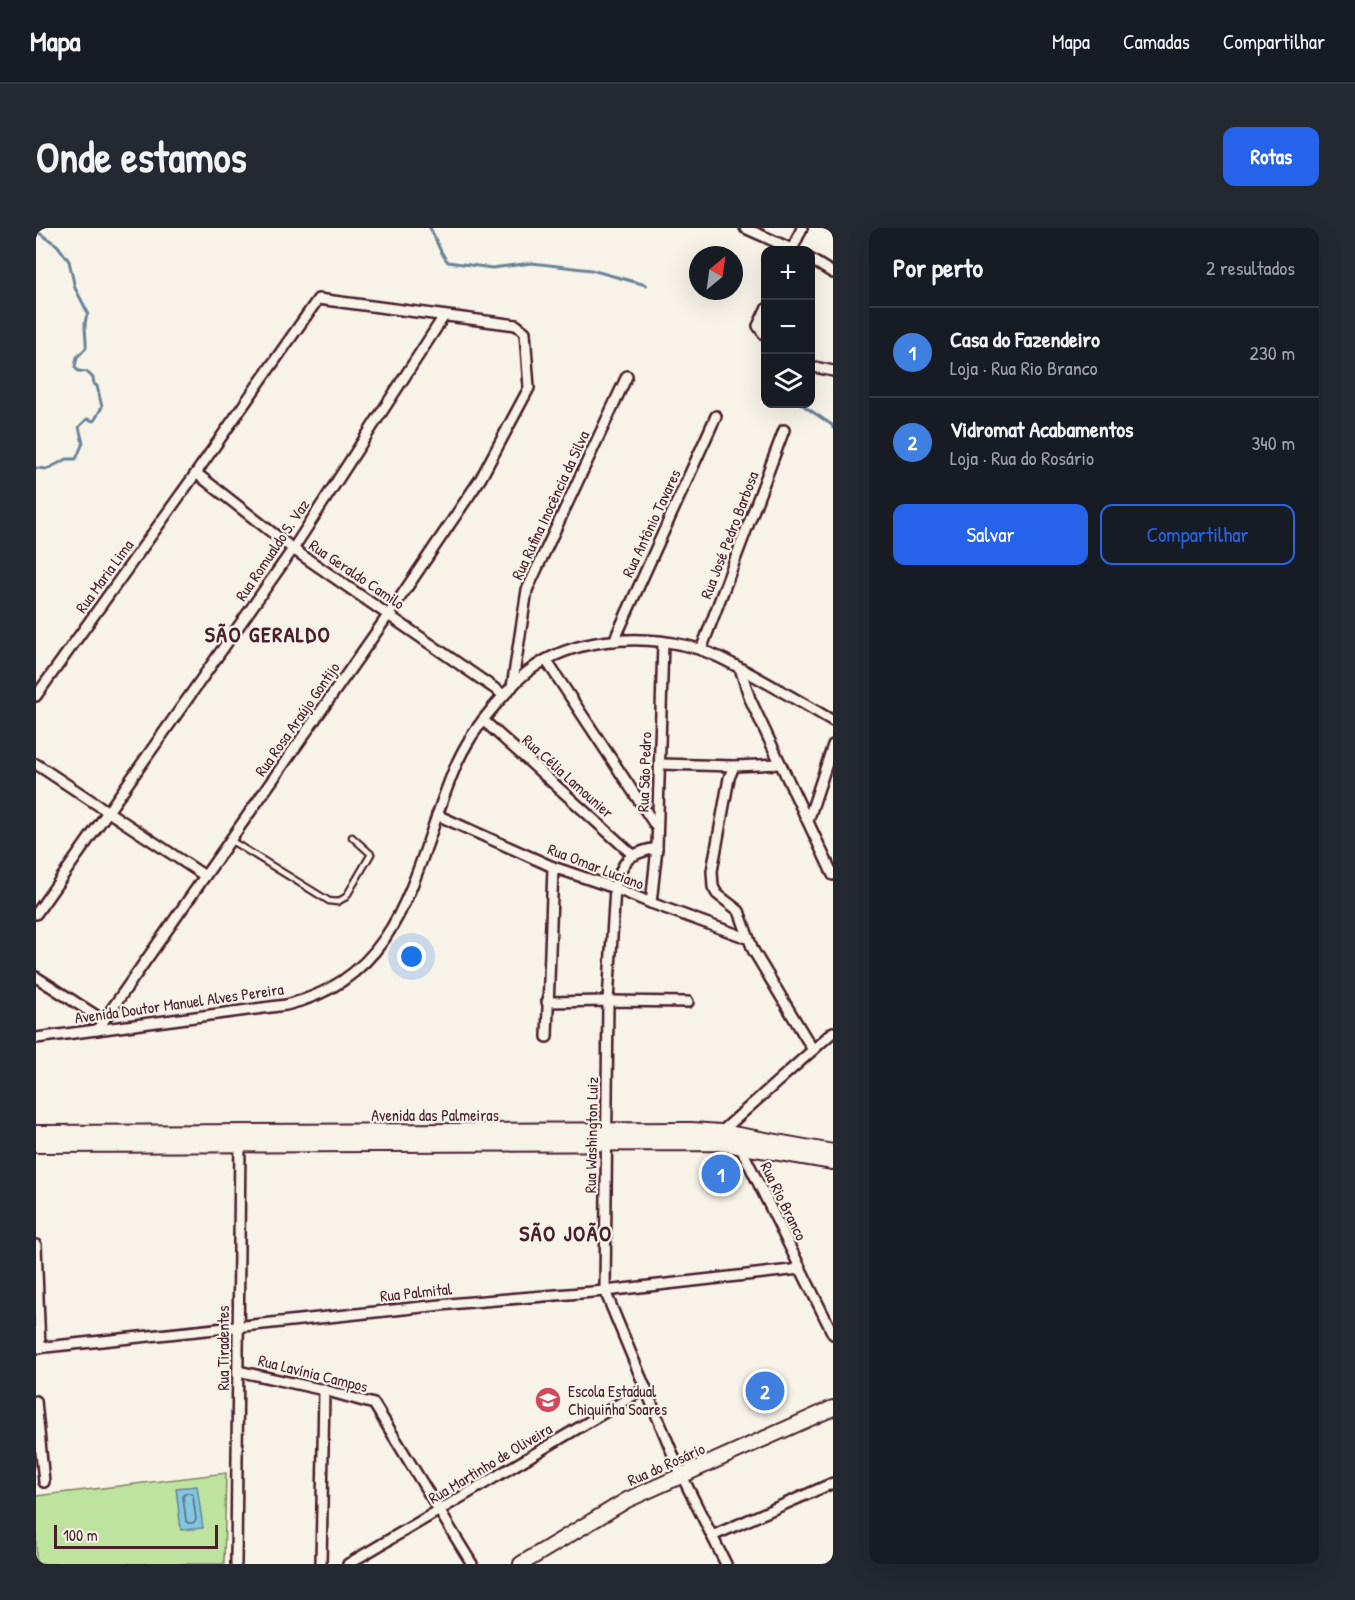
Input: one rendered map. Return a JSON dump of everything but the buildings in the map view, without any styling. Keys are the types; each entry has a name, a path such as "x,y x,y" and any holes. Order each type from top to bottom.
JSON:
{"main road":[{"name":"Avenida das Palmeiras","path":"36,1133 240,1138 444,1138 606,1137 721,1132 833,1152"},
{"name":"Avenida das Palmeiras","path":"606,1137 720,1143 833,1162"},
{"name":"Avenida das Palmeiras","path":"36,1145 240,1138"},
{"name":"Rua do Rosário","path":"521,1564 627,1500 833,1408"}],"street":[{"path":"745,228 784,246"},
{"path":"795,246 802,228"},
{"path":"824,266 833,260"},
{"path":"815,262 833,273"},
{"name":"Rua Maria Lima","path":"36,696 318,299 444,316"},
{"name":"Rua Rosa Araújo Gontijo","path":"97,1030 389,614 481,478 530,388 525,332 516,325 444,316"},
{"name":"Rua Romualdo S. Vaz","path":"36,914 293,549 444,316"},
{"path":"815,367 833,371"},
{"name":"Rua Rufina Inocência da Silva","path":"512,687 527,590 627,376"},
{"name":"Rua Antônio Tavares","path":"614,641 716,416"},
{"name":"Rua José Pedro Barbosa","path":"701,650 784,430"},
{"name":"Rua Geraldo Camilo","path":"196,473 293,549 504,695"},
{"name":"Avenida Doutor Manuel Alves Pereira","path":"36,1038 286,1005 305,1000 340,983 363,965 403,910 464,748 483,720 530,669 564,651 614,641 645,640 688,646 740,668 833,721"},
{"name":"Rua São Pedro","path":"651,903 657,848 663,642"},
{"path":"546,660 657,828"},
{"path":"740,668 750,699 833,875"},
{"name":"Rua Célia Lamounier","path":"483,720 633,854"},
{"path":"807,820 833,745"},
{"path":"36,764 205,876"},
{"path":"660,764 780,765"},
{"path":"734,766 729,778 712,879 717,894 739,911 747,938 813,1050"},
{"name":"Rua Omar Luciano","path":"437,815 553,867 747,938"},
{"path":"633,854 657,848"},
{"name":"Rua Washington Luiz","path":"633,854 619,872 615,888 608,1001 605,1291 681,1474 726,1564"},
{"path":"547,1037 553,867"},
{"path":"36,977 104,1020"},
{"path":"547,1002 688,1002"},
{"path":"721,1132 833,1032"},
{"name":"Rua Tiradentes","path":"236,1564 240,1138"},
{"name":"Rua Rio Branco","path":"740,1146 833,1334"},
{"path":"36,1245 38,1348"},
{"name":"Rua Palmital","path":"38,1348 800,1269"},
{"name":"Rua Lavínia Campos","path":"238,1371 324,1390 374,1404 472,1564"},
{"name":"Rua Martinho de Oliveira","path":"348,1564 646,1388"},
{"path":"321,1564 324,1390"},
{"path":"36,1401 45,1482"},
{"path":"712,1536 833,1483"}],"lane":[{"path":"230,840 329,901 337,902 346,897 370,854 352,837"}],"green space":[{"path":"226,1473 224,1564 36,1564 36,1496"}],"water":[{"path":"197,1486 203,1528 181,1530 176,1488"}],"waterway":[{"path":"430,228 448,262 492,268 532,263 591,270 646,285"},
{"path":"36,231 57,245 69,261 75,288 88,313 85,325 86,348 77,357 75,367 78,371 87,372 93,378 102,407 94,421 87,419 79,427 83,443 76,459 67,459 47,469 36,468"},
{"path":"807,408 833,428"}],"place":[{"name":"Casa do Fazendeiro","path":"721,1174"},
{"name":"Vidromat Acabamentos","path":"765,1391"},
{"name":"Escola Estadual Chiquinha Soares","path":"548,1400"}],"district":[{"name":"SÃO GERALDO","path":"268,634"},
{"name":"SÃO JOÃO","path":"566,1233"}]}
